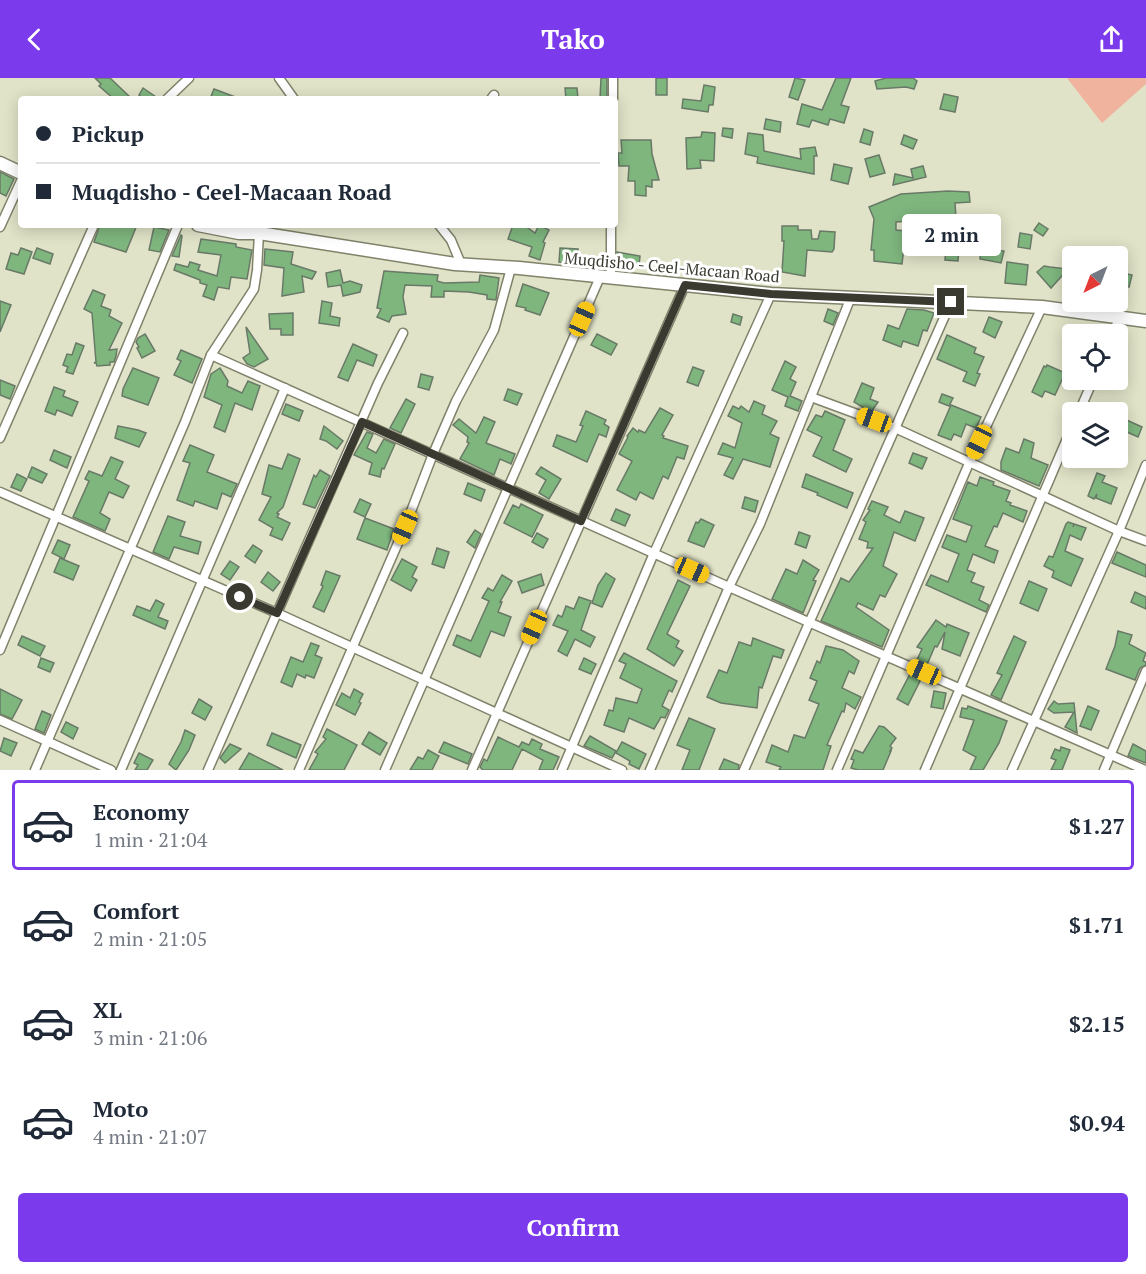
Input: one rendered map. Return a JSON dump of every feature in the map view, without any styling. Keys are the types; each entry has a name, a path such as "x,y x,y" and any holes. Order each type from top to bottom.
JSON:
{"street":[{"path":"170,96 189,78"},
{"path":"279,78 292,96"},
{"path":"613,78 613,96"},
{"path":"0,164 18,172"},
{"path":"0,227 18,188"},
{"path":"0,438 93,228"},
{"path":"0,650 177,228"},
{"name":"Muqdisho - Ceel-Macaan Road","path":"213,228 461,264 771,294 1042,307 1146,321"},
{"path":"442,228 451,240 461,264"},
{"path":"385,770 508,488 605,278 611,228"},
{"path":"34,770 185,422 211,355 254,289 259,233"},
{"path":"299,770 405,527 456,401 495,330 511,268"},
{"path":"472,770 685,285"},
{"path":"562,770 654,553 771,294"},
{"path":"650,770 729,587 760,524 850,297"},
{"path":"744,770 951,302"},
{"path":"837,770 970,461 1042,307"},
{"path":"1117,324 1120,317"},
{"path":"208,770 378,383 403,333"},
{"path":"211,355 1145,770"},
{"path":"121,770 285,388"},
{"path":"811,397 895,428 1119,531 1146,541"},
{"path":"925,770 962,689 1062,450"},
{"path":"1012,770 1119,531 1146,465"},
{"path":"0,492 277,613 622,770"},
{"path":"1104,770 1146,670"},
{"path":"0,720 111,770"}],"shaded area":[{"path":"1067,78 1146,78 1146,84 1102,123"}],"building":[{"path":"95,78 110,78 129,96 111,96 99,86 101,84"},
{"path":"601,78 607,78 607,96 600,96"},
{"path":"656,78 667,78 667,95 656,95"},
{"path":"795,78 805,80 798,100 789,97"},
{"path":"836,78 851,78 841,105 849,107 844,123 830,119 828,125 812,120 809,127 797,124 802,104 822,110"},
{"path":"886,78 913,78 917,81 914,89 906,87 877,89 875,81"},
{"path":"704,85 715,87 713,105 709,105 708,112 682,108 683,99 701,101"},
{"path":"143,88 155,96 140,96"},
{"path":"565,88 577,88 578,96 566,96"},
{"path":"214,89 233,96 211,96"},
{"path":"944,94 958,97 955,112 940,109"},
{"path":"766,119 781,122 780,132 764,129"},
{"path":"723,128 733,129 732,138 722,136"},
{"path":"864,129 873,132 870,145 860,142"},
{"path":"702,132 715,133 714,161 700,160 701,168 687,169 686,138 701,137"},
{"path":"748,133 763,135 764,151 801,159 800,149 815,147 817,156 814,156 814,174 757,163 758,157 745,154"},
{"path":"904,135 917,140 913,149 901,144"},
{"path":"621,140 651,140 659,180 652,180 652,187 646,186 646,196 635,195 635,181 628,181 629,166 619,166 618,153 622,153"},
{"path":"879,155 885,173 870,177 865,159"},
{"path":"834,164 852,168 848,184 831,180"},
{"path":"923,166 926,177 893,185 895,174 913,178 911,169"},
{"path":"0,172 14,179 6,196 0,193"},
{"path":"969,192 970,202 955,203 956,218 896,222 896,230 906,231 902,264 874,261 874,250 871,250 874,219 869,207 901,194"},
{"path":"1039,223 1048,229 1043,236 1034,230"},
{"path":"782,226 798,226 798,230 811,230 812,239 818,239 820,231 835,232 834,249 832,252 807,250 805,276 782,272 784,241 782,241"},
{"path":"99,228 136,228 126,252 94,242"},
{"path":"154,228 169,230 160,252 149,250"},
{"path":"512,228 528,228 535,233 538,228 549,230 543,242 545,243 540,260 529,256 532,247 508,239"},
{"path":"931,233 951,234 950,244 933,246"},
{"path":"1020,233 1032,235 1030,249 1018,247"},
{"path":"181,235 179,257 172,256"},
{"path":"201,239 236,244 236,247 252,250 247,279 231,277 229,289 218,287 214,300 203,296 207,285 174,270 176,264 188,267 190,262 200,265 198,270 217,276 221,255 198,252"},
{"path":"946,247 959,248 958,261 945,260"},
{"path":"981,247 1004,251 1001,263 980,259"},
{"path":"21,248 32,252 24,274 6,269 11,253 18,255"},
{"path":"37,248 53,254 50,264 33,258"},
{"path":"560,248 578,249 576,264 559,262"},
{"path":"265,249 293,252 291,264 316,272 312,279 302,276 304,292 282,296 284,268 264,265"},
{"path":"617,252 640,256 639,266 617,265"},
{"path":"1007,262 1028,265 1026,285 1005,283"},
{"path":"1044,266 1062,268 1062,276 1051,288 1037,272"},
{"path":"340,270 343,283 350,281 362,285 360,292 343,296 341,285 328,287 326,273"},
{"path":"384,271 438,275 437,281 444,283 479,282 480,275 499,278 496,300 487,299 487,295 469,292 444,291 444,297 431,297 432,286 405,285 403,297 406,314 392,316 389,322 377,317 381,309 377,308"},
{"path":"1128,274 1132,275 1128,287"},
{"path":"523,284 549,293 540,315 516,306"},
{"path":"93,290 105,295 101,306 111,310 109,316 122,323 109,350 117,349 114,362 110,362 110,365 97,366 94,363 96,362 92,313 84,309"},
{"path":"0,301 11,305 0,332"},
{"path":"322,301 332,303 330,316 340,318 339,326 319,323"},
{"path":"828,309 838,313 833,325 824,321"},
{"path":"907,309 934,313 927,331 923,330 918,346 903,341 901,347 883,340 888,325 899,329"},
{"path":"293,313 293,335 281,335 281,329 270,329 269,314"},
{"path":"733,314 742,317 740,325 731,322"},
{"path":"989,317 1002,322 995,338 983,332"},
{"path":"246,327 268,359 254,367 247,364 243,358 250,353"},
{"path":"145,334 155,351 142,358 136,342"},
{"path":"597,334 617,344 611,355 591,345"},
{"path":"947,335 976,348 974,353 984,357 977,373 980,374 975,386 963,381 967,372 937,359"},
{"path":"76,343 84,346 73,374 66,372 68,367 63,365 67,354 72,355"},
{"path":"353,344 377,355 373,366 357,360 348,381 338,377"},
{"path":"181,350 202,359 192,383 174,375 181,361 177,359"},
{"path":"785,361 796,367 790,379 796,382 790,396 802,401 798,411 785,406 788,397 772,390"},
{"path":"1047,365 1062,372 1062,380 1055,395 1045,391 1042,397 1032,392 1044,366"},
{"path":"693,367 704,371 698,386 687,382"},
{"path":"133,368 159,378 148,405 122,396"},
{"path":"220,368 228,381 227,386 242,393 248,381 260,386 252,410 235,403 225,432 214,427 222,405 204,397 211,374"},
{"path":"421,374 433,377 429,390 418,387"},
{"path":"0,380 15,386 10,399 0,395"},
{"path":"862,383 874,388 870,399 878,402 871,412 854,402"},
{"path":"54,387 65,391 63,396 78,402 72,416 57,410 55,415 45,411"},
{"path":"508,389 522,394 517,405 504,400"},
{"path":"942,394 953,398 949,406 939,402"},
{"path":"406,399 415,404 401,433 390,428"},
{"path":"754,401 765,406 762,414 777,421 770,434 779,438 770,467 743,459 733,479 724,475 733,458 718,454 723,443 735,448 742,423 728,416 733,406 739,409 741,406 749,412"},
{"path":"286,404 303,411 299,421 282,414"},
{"path":"951,405 981,417 976,428 966,424 961,437 954,434 951,440 938,435"},
{"path":"660,408 673,415 662,435 663,438 688,446 684,459 677,457 668,479 663,476 653,499 640,492 636,500 617,490 632,461 619,454 633,428 645,433"},
{"path":"586,411 606,420 604,424 609,427 606,437 599,434 587,462 553,446 557,435 576,442"},
{"path":"825,411 845,420 833,450 852,459 846,472 813,456 822,437 807,430 816,415 822,417"},
{"path":"484,417 495,422 486,443 515,454 511,464 500,459 494,475 460,459 469,443 467,442 468,437 453,425 459,419 476,433"},
{"path":"1128,421 1142,427 1138,437 1128,432"},
{"path":"118,426 146,433 139,447 115,438"},
{"path":"324,426 343,441 337,449 320,439"},
{"path":"367,432 373,434 367,448 376,453 384,439 395,444 384,469 382,468 380,477 369,474 372,463 354,455"},
{"path":"1024,439 1034,443 1031,458 1048,465 1039,486 1001,470 1006,448 1019,453"},
{"path":"190,445 214,455 207,472 237,484 231,497 222,493 217,509 195,501 193,506 177,500 190,463 183,461"},
{"path":"54,450 71,457 67,468 50,460"},
{"path":"913,453 927,458 922,469 909,463"},
{"path":"288,454 300,459 283,507 277,513 279,514 277,517 290,523 282,540 270,535 273,528 259,520 271,497 262,494 269,465 282,469"},
{"path":"111,457 123,462 115,479 129,486 123,498 109,492 100,513 110,519 105,531 73,517 89,481 85,479 89,471 102,476"},
{"path":"32,467 47,474 42,483 28,477"},
{"path":"541,467 561,479 549,499 539,493 546,480 536,474"},
{"path":"320,470 330,476 315,508 303,504 314,475 316,477"},
{"path":"1097,473 1105,476 1102,482 1117,488 1111,504 1096,498 1097,494 1094,499 1088,496"},
{"path":"17,474 27,479 21,491 11,487"},
{"path":"806,474 853,493 847,508 802,487"},
{"path":"980,477 1010,491 1006,501 1011,503 1010,505 1027,511 1023,522 1003,513 997,527 994,526 985,546 998,551 994,563 973,554 967,570 975,573 971,582 984,587 979,600 989,605 986,612 926,585 931,575 948,582 959,554 942,547 947,535 966,542 972,526 953,519 968,482 977,486"},
{"path":"468,483 485,490 481,501 464,494"},
{"path":"745,497 758,501 755,512 742,508"},
{"path":"360,499 371,504 365,517 354,512"},
{"path":"872,501 888,507 884,515 900,523 905,511 924,518 915,541 894,532 883,566 897,574 885,597 880,595 873,610 858,603 856,607 889,630 882,647 821,621 841,578 849,582 873,548 867,548 868,542 859,539 866,522 863,520 870,510 868,509"},
{"path":"521,504 543,515 532,537 504,523 513,505 519,508"},
{"path":"616,509 630,515 625,526 611,520"},
{"path":"168,516 185,522 180,536 201,542 198,554 174,547 169,559 153,552"},
{"path":"365,518 394,529 387,550 357,539"},
{"path":"701,519 714,525 704,547 688,541 696,522 698,523"},
{"path":"1068,522 1086,528 1081,540 1070,535 1065,551 1083,559 1071,586 1052,577 1054,571 1044,566 1049,556 1053,557"},
{"path":"475,530 481,534 475,548 467,542"},
{"path":"799,532 810,536 806,548 795,544"},
{"path":"537,533 548,539 543,548 532,542"},
{"path":"58,540 70,545 64,559 52,553"},
{"path":"253,545 262,551 255,563 245,556"},
{"path":"437,548 449,552 444,568 432,564"},
{"path":"1117,552 1146,565 1146,577 1112,563"},
{"path":"60,558 79,566 73,580 54,572"},
{"path":"402,559 417,567 412,577 417,580 411,591 391,580"},
{"path":"803,560 819,570 813,580 816,581 803,613 772,599 786,569 797,574"},
{"path":"230,561 239,567 230,580 221,574"},
{"path":"326,571 340,576 324,612 313,607 323,586 321,585"},
{"path":"268,572 280,582 273,591 261,582"},
{"path":"606,573 615,579 602,607 592,603 598,585"},
{"path":"541,574 544,585 522,593 518,582"},
{"path":"502,575 512,581 500,602 502,602 498,612 511,617 504,636 491,631 480,657 453,645 457,635 471,641 489,601 482,598 488,588 493,591"},
{"path":"678,580 690,586 667,634 679,641 676,647 683,651 674,666 647,649"},
{"path":"1029,581 1047,589 1038,611 1020,603"},
{"path":"1135,592 1146,597 1146,609 1131,602"},
{"path":"579,597 591,601 581,630 595,637 590,647 575,639 567,656 558,651 568,631 553,625 558,615 562,617 566,606 574,609"},
{"path":"156,600 164,604 158,617 168,621 165,629 133,615 137,606 150,611"},
{"path":"936,620 946,627 947,624 969,633 960,656 942,649 945,632 937,647 935,646 926,667 916,662 922,649 917,647"},
{"path":"1118,631 1132,635 1129,644 1146,653 1143,661 1146,665 1140,668 1135,680 1106,669"},
{"path":"22,636 45,646 40,656 18,645"},
{"path":"1014,636 1026,642 1001,700 991,695 1002,675 997,673"},
{"path":"753,638 784,650 781,658 773,656 762,688 759,687 757,708 721,703 707,697 719,670 727,673 739,642 751,646"},
{"path":"311,643 319,646 315,655 322,658 314,678 306,675 305,678 297,674 292,687 281,682 291,657 303,662"},
{"path":"826,646 843,650 859,661 854,674 849,671 842,688 861,697 855,709 846,703 844,712 842,711 827,745 831,746 823,770 779,770 781,767 766,762 772,745 788,752 794,735 805,738 819,704 809,700 817,681 810,678 817,661 820,663"},
{"path":"624,653 677,681 672,692 669,690 662,706 669,710 665,718 661,717 654,729 629,718 624,732 604,725 609,710 613,711 616,698 637,703 642,689 620,678 626,664 619,661"},
{"path":"41,658 54,663 50,672 38,667"},
{"path":"584,658 596,664 591,674 579,669"},
{"path":"910,674 920,678 920,681 908,705 897,699"},
{"path":"0,689 22,700 12,719 0,714"},
{"path":"354,689 363,694 355,715 336,705 342,693 350,698"},
{"path":"934,691 946,693 943,709 931,707"},
{"path":"199,699 212,707 205,720 192,713"},
{"path":"1054,701 1058,704 1074,703 1077,733 1065,727 1074,712 1054,713 1048,709"},
{"path":"968,706 1007,721 999,743 983,770 970,770 976,757 963,750 974,720 960,717 962,708 967,709"},
{"path":"1088,706 1099,711 1091,730 1080,726"},
{"path":"42,711 51,715 44,733 35,729"},
{"path":"689,718 715,729 699,770 682,770 690,750 677,745"},
{"path":"66,722 78,728 73,739 61,732"},
{"path":"879,726 884,727 896,738 890,746 892,748 883,770 851,768 854,760 851,759 855,750 863,753"},
{"path":"327,729 357,745 344,770 309,770 318,754 315,752 326,739 323,737"},
{"path":"185,730 195,735 189,750 176,770 169,764"},
{"path":"369,732 387,743 380,755 362,744"},
{"path":"272,733 301,745 296,758 267,745"},
{"path":"590,736 616,751 612,758 584,746"},
{"path":"498,737 519,747 522,742 529,745 532,739 542,744 540,749 559,757 553,770 539,770 543,760 522,749 512,770 483,770 480,767 484,759 487,761"},
{"path":"4,738 17,743 11,756 0,751"},
{"path":"444,742 472,754 468,764 439,752"},
{"path":"622,742 646,754 639,769 616,753"},
{"path":"230,744 241,749 225,763 220,758"},
{"path":"1133,744 1146,751 1146,763 1128,756"},
{"path":"1061,747 1070,750 1062,770 1051,770 1056,760 1051,758 1055,749 1060,751"},
{"path":"428,750 439,756 432,770 410,770 418,757 423,759"},
{"path":"139,753 153,760 147,770 135,770 138,765 134,763"},
{"path":"249,753 283,770 239,770"},
{"path":"724,759 739,765 738,770 719,770"}],"route":[{"path":"240,597 277,613 362,422 581,521 685,285 771,294 951,302"}]}
